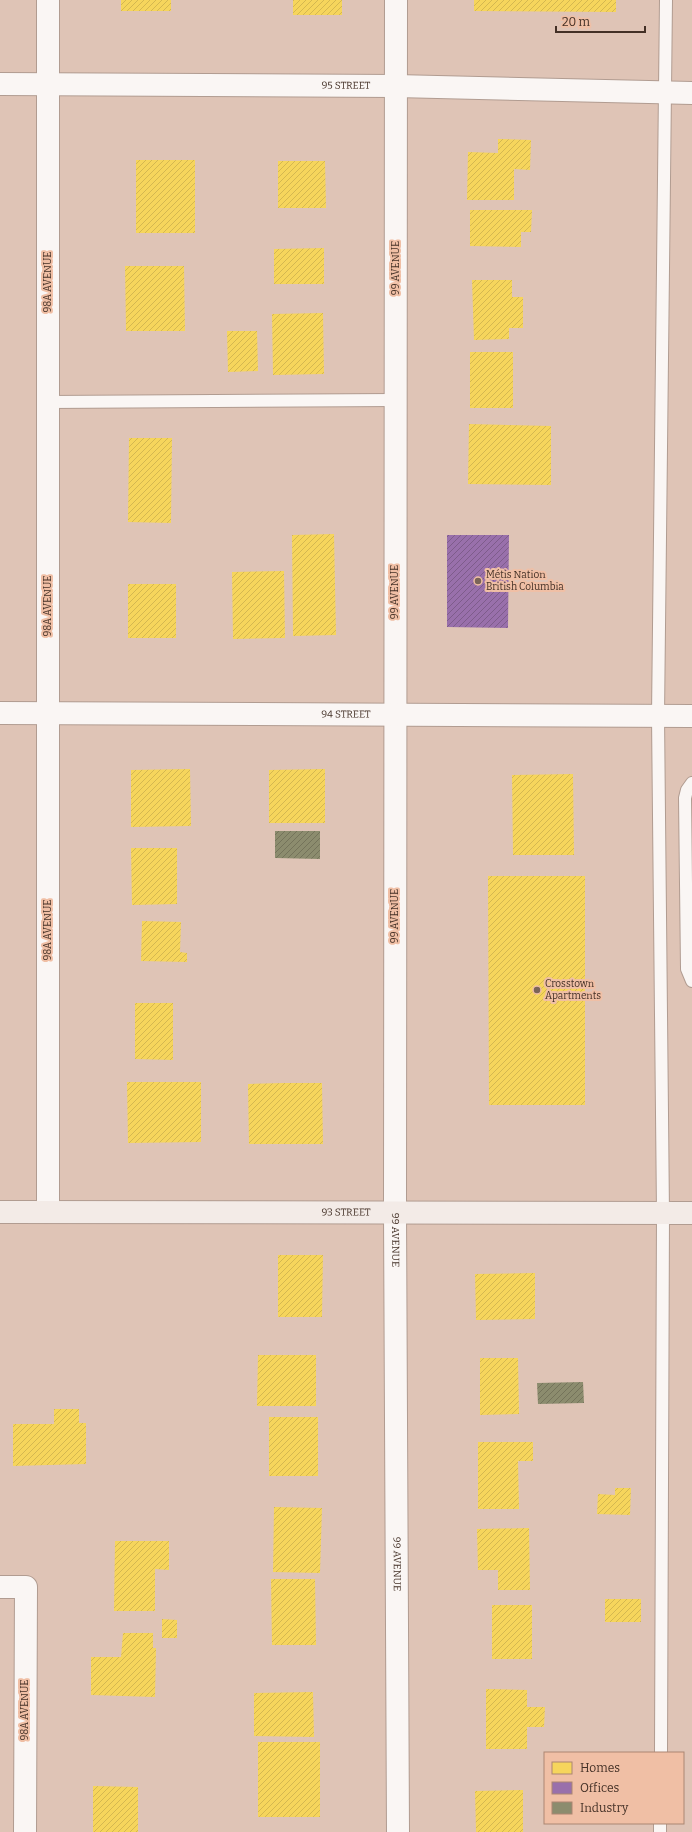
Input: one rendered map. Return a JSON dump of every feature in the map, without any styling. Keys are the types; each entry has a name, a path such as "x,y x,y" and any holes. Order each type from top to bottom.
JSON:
{"street":[{"name":"98A AVENUE","path":"48,0 48,1212"},
{"name":"99 AVENUE","path":"396,0 395,1214 398,1832"},
{"name":"95 STREET","path":"0,84 396,86 692,93"},
{"name":"94 STREET","path":"0,713 48,712 692,716"},
{"name":"93 STREET","path":"0,1212 395,1214 692,1213"},
{"name":"98A AVENUE","path":"0,1587 26,1587 25,1832"}],"lane":[{"path":"661,1752 663,1213 658,716 666,0"},
{"path":"48,402 396,400"},
{"path":"692,783 687,790 685,798 687,969 692,980"}],"building: Homes":[{"path":"121,0 171,0 171,11 121,11"},
{"path":"293,0 342,0 342,15 293,15"},
{"path":"474,0 616,0 616,12 474,11"},
{"path":"498,139 531,140 530,170 514,169 514,200 467,200 468,152 498,153"},
{"path":"136,160 195,160 195,233 136,233"},
{"path":"278,161 325,161 326,208 278,208"},
{"path":"470,210 532,210 531,232 521,232 521,247 470,246"},
{"path":"324,248 324,284 274,284 274,249"},
{"path":"125,266 184,266 185,331 126,331"},
{"path":"472,280 512,280 512,297 523,297 523,328 509,328 509,339 474,340"},
{"path":"323,313 324,374 273,375 272,314"},
{"path":"227,331 257,331 258,371 228,372"},
{"path":"470,352 513,352 513,408 470,408"},
{"path":"469,424 551,426 551,485 468,484"},
{"path":"129,438 172,438 171,523 128,522"},
{"path":"334,534 336,635 293,636 292,535"},
{"path":"284,571 285,638 233,639 232,572"},
{"path":"128,584 176,584 176,638 128,638"},
{"path":"190,769 191,826 131,827 131,770"},
{"path":"325,769 325,823 269,823 269,770"},
{"path":"573,774 574,855 513,855 512,775"},
{"path":"131,848 177,848 177,904 132,905"},
{"name":"Crosstown Apartments","path":"488,876 585,876 585,1105 489,1105"},
{"path":"142,921 181,922 180,952 187,953 187,962 141,961"},
{"path":"135,1003 173,1003 173,1060 135,1059"},
{"path":"127,1082 201,1082 201,1142 128,1143"},
{"path":"322,1083 323,1144 249,1144 248,1084"},
{"path":"278,1255 323,1255 322,1317 278,1317"},
{"path":"535,1273 535,1319 476,1320 475,1274"},
{"path":"258,1355 316,1355 316,1406 257,1406"},
{"path":"480,1358 518,1358 519,1414 480,1415"},
{"path":"54,1409 79,1409 79,1423 86,1423 86,1464 13,1466 13,1424 54,1424"},
{"path":"269,1417 318,1417 318,1476 269,1476"},
{"path":"478,1442 533,1442 533,1461 518,1461 519,1509 478,1509"},
{"path":"615,1488 631,1488 630,1515 597,1514 598,1494 615,1495"},
{"path":"274,1507 322,1508 320,1573 273,1572"},
{"path":"529,1528 530,1590 498,1590 498,1570 478,1570 477,1529"},
{"path":"115,1541 169,1541 169,1570 155,1569 155,1611 114,1611"},
{"path":"271,1579 315,1579 316,1645 272,1645"},
{"path":"605,1599 641,1599 641,1622 605,1622"},
{"path":"492,1605 532,1605 532,1659 492,1659"},
{"path":"162,1619 177,1620 177,1638 162,1638"},
{"path":"123,1633 153,1633 153,1648 156,1648 155,1697 91,1695 91,1657 121,1657"},
{"path":"486,1689 527,1690 527,1707 545,1707 544,1727 527,1727 527,1749 486,1749"},
{"path":"313,1692 314,1737 254,1736 254,1693"},
{"path":"258,1742 320,1742 320,1817 258,1817"},
{"path":"93,1786 138,1787 138,1832 93,1832"},
{"path":"523,1790 523,1832 476,1832 475,1791"}],"building: Offices":[{"name":"Métis Nation British Columbia","path":"447,535 509,535 508,628 447,627"}],"building: Industry":[{"path":"275,831 320,831 320,859 275,858"},
{"path":"583,1382 584,1403 538,1404 537,1383"}],"place":[{"name":"Métis Nation British Columbia","path":"478,581"},
{"name":"Crosstown Apartments","path":"537,990"}]}
